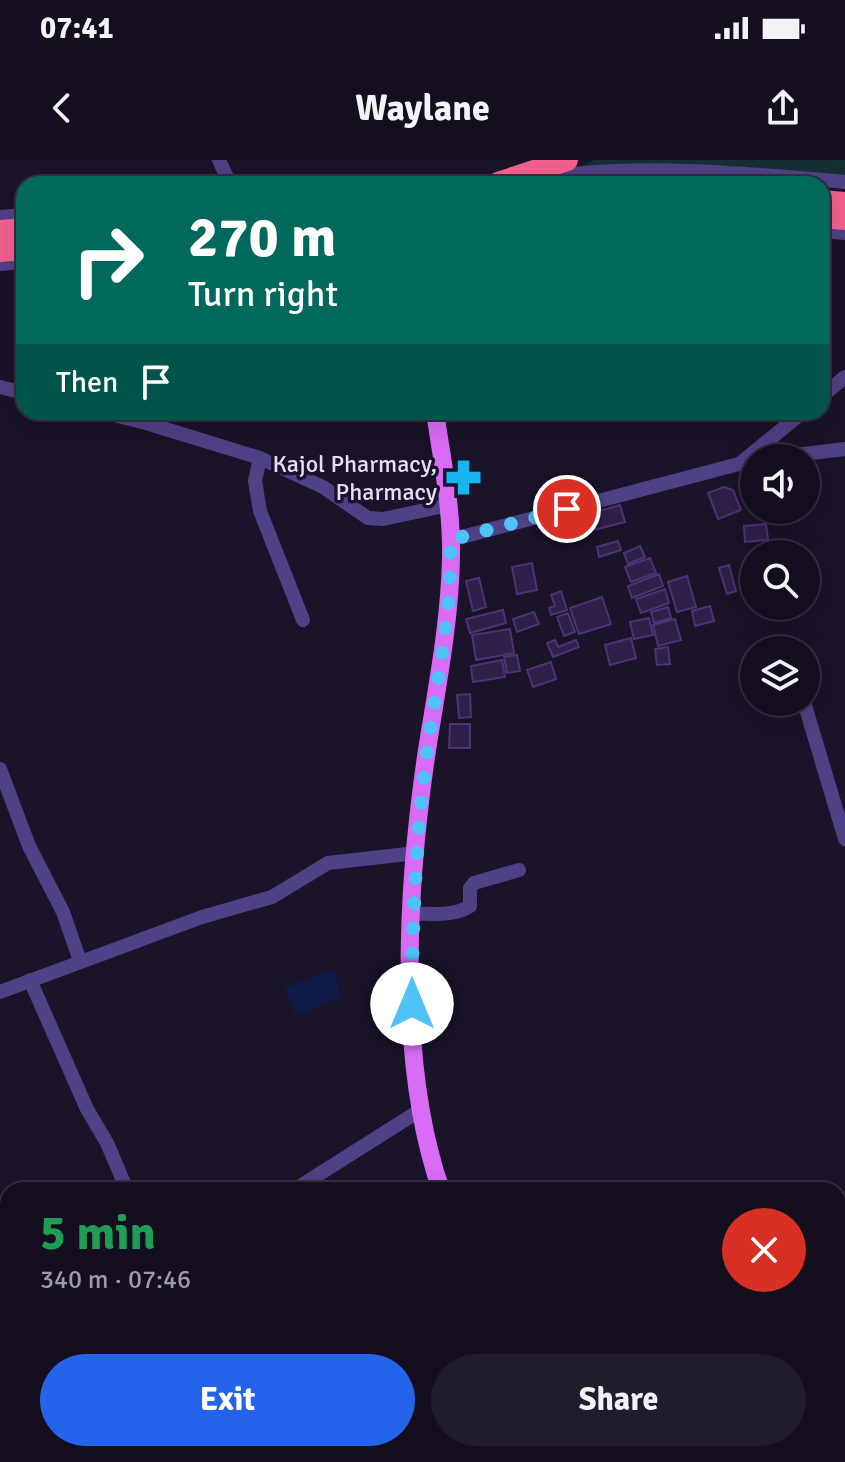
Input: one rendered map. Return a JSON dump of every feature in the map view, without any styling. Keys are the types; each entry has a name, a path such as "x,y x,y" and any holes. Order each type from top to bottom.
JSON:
{"highway":[{"path":"519,176 567,160"}],"main road":[{"path":"436,420 449,505 450,540 445,615 416,853 412,1031 419,1111 439,1182"}],"street":[{"path":"551,176 709,166"},
{"path":"129,420 260,458 323,487 368,518 383,519 449,505"},
{"path":"767,444 794,420"},
{"path":"820,452 845,449"},
{"path":"260,458 255,481 260,511 303,620"},
{"path":"450,540 740,463"},
{"path":"808,716 845,839"},
{"path":"0,769 29,846 63,912 80,961"},
{"path":"0,992 202,917 272,897 328,863 416,853"},
{"path":"413,914 466,909 470,906 470,888 474,883 519,870"},
{"path":"30,980 87,1109 107,1143 124,1182"},
{"path":"307,1182 419,1111"}],"green space":[{"path":"594,160 845,160 845,177 830,176 581,166"}],"water":[{"path":"334,969 341,997 296,1016 284,988"}],"building":[{"path":"724,487 733,490 740,510 718,519 708,493"},
{"path":"620,505 625,522 594,530 589,514"},
{"path":"586,515 590,531 576,534 575,528 579,525 577,517"},
{"path":"573,520 575,532 560,535 558,523"},
{"path":"766,524 768,540 745,540 744,526"},
{"path":"618,541 621,550 599,557 597,547"},
{"path":"640,546 645,557 628,564 624,553"},
{"path":"650,558 656,573 631,582 625,567"},
{"path":"532,563 537,590 517,594 512,567"},
{"path":"729,565 736,591 727,594 719,568"},
{"path":"659,574 663,586 632,598 628,586"},
{"path":"687,576 696,607 677,612 668,582"},
{"path":"479,578 486,607 473,611 466,581"},
{"path":"665,589 669,603 641,613 636,599"},
{"path":"561,591 567,610 551,615 549,608 555,606 551,595"},
{"path":"602,597 611,624 579,634 570,608"},
{"path":"710,606 714,621 695,626 692,611"},
{"path":"668,607 671,618 654,623 651,612"},
{"path":"503,610 506,623 470,633 466,619"},
{"path":"534,612 539,624 517,632 513,619"},
{"path":"568,613 575,632 564,636 557,617"},
{"path":"649,618 653,635 634,639 630,622"},
{"path":"675,619 681,640 658,646 653,625"},
{"path":"510,629 514,653 476,660 472,635"},
{"path":"631,638 636,658 610,665 605,645"},
{"path":"555,640 558,647 576,640 579,647 553,657 547,643"},
{"path":"668,647 670,664 657,665 655,649"},
{"path":"517,655 520,671 507,673 504,657"},
{"path":"502,660 505,677 473,682 471,666"},
{"path":"551,662 556,679 533,687 527,670"},
{"path":"470,694 471,717 459,718 457,695"},
{"path":"450,724 470,724 470,748 449,748"}],"place":[{"name":"Kajol Pharmacy, Pharmacy","path":"463,478"}],"route":[{"path":"412,1004 411,934 416,853 445,615 450,540 567,509"}]}
